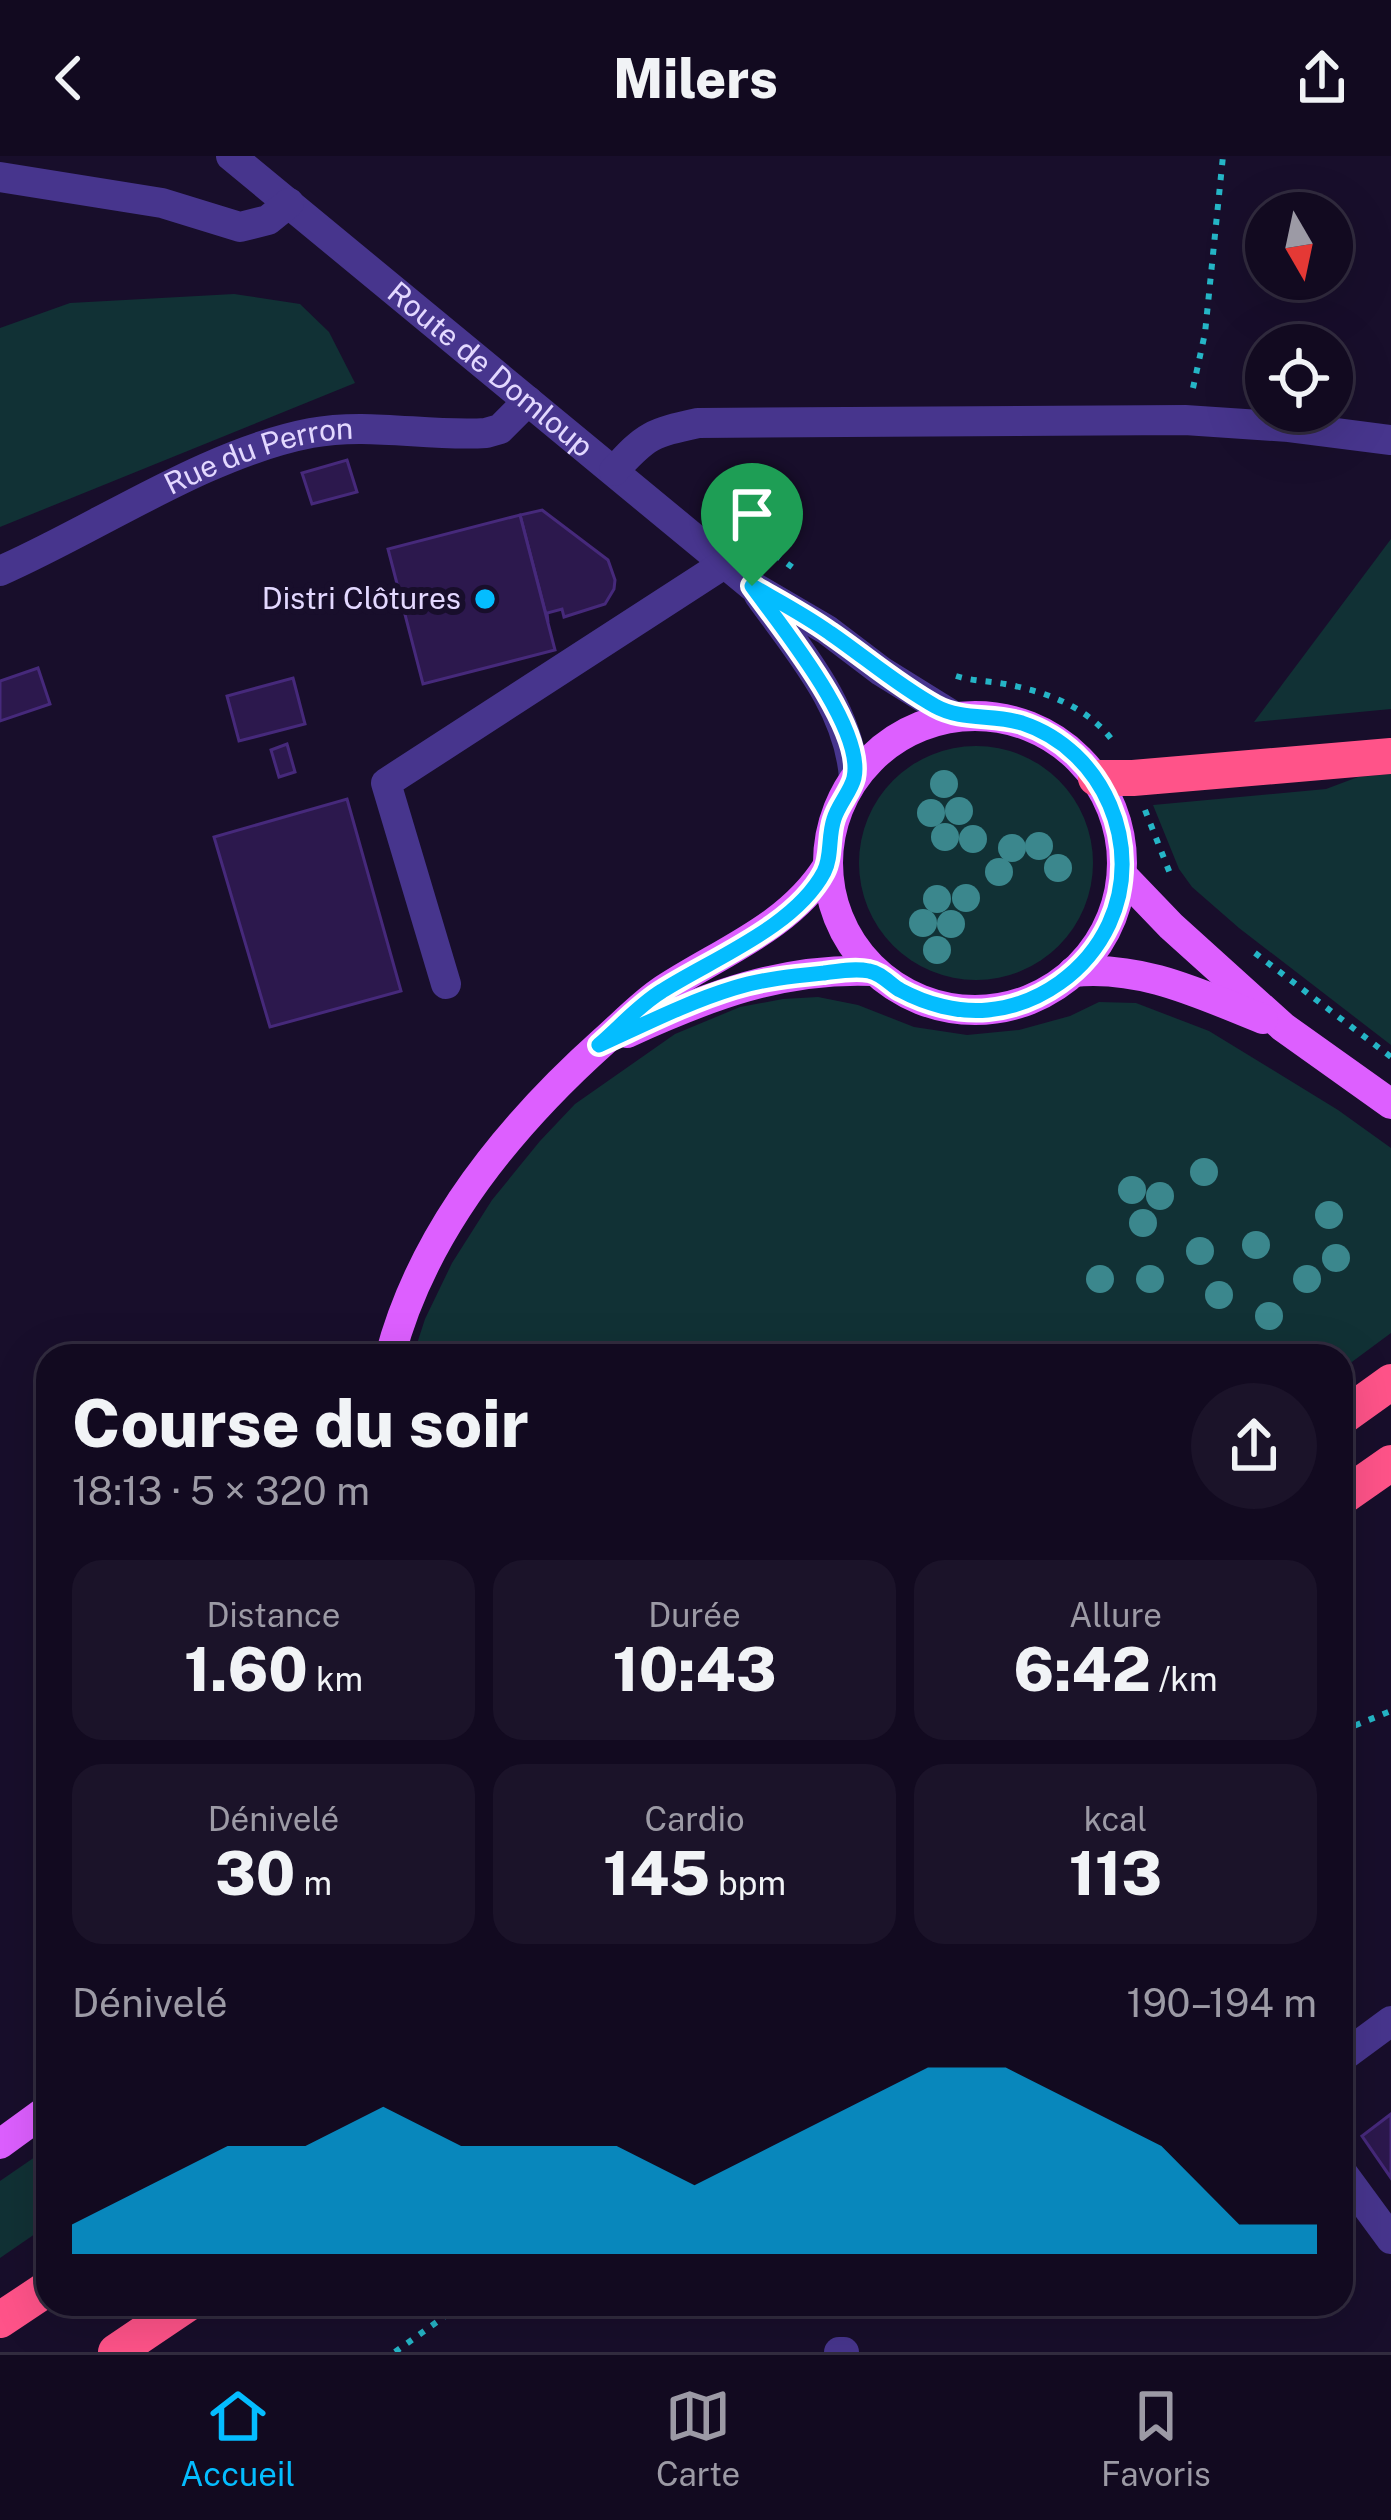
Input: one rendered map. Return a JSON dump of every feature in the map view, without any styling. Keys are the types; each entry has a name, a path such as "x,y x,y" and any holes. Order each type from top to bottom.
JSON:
{"highway":[{"path":"1096,778 1391,756"},
{"path":"1353,1409 1391,1382"},
{"path":"1353,1490 1391,1463"},
{"path":"0,2320 36,2296"},
{"path":"116,2352 169,2316"}],"main road":[{"path":"955,717 1001,718 1044,732 1096,778 1120,834 1122,875 1102,938 1073,972 1033,998 986,1010 915,998 874,971 845,934 827,867 833,821 854,778 888,744 931,722 955,717"},
{"path":"394,1344 420,1275 463,1199 515,1129 656,994 788,914 827,867"},
{"path":"1122,875 1283,1027 1391,1105"},
{"path":"1073,972 1105,969 1159,980 1283,1027"},
{"path":"599,1045 734,988 801,975 874,971"},
{"path":"0,2144 36,2118"}],"street":[{"name":"Route de Domloup","path":"231,156 752,586 827,630 955,717"},
{"path":"0,177 162,203 240,227 268,220 289,203"},
{"name":"Rue du Perron","path":"0,572 226,460 268,445 344,429 486,433 500,429 529,401"},
{"path":"614,470 640,442 662,431 698,423 1185,420 1391,440"},
{"path":"446,984 386,783 724,564"},
{"name":"Route de Domloup","path":"752,586 831,702 852,754 854,778"},
{"path":"1353,2049 1391,2021"},
{"path":"1353,2188 1391,2240"}],"path":[{"path":"1185,420 1205,333 1223,156"},
{"path":"722,516 795,569"},
{"path":"951,674 1042,694 1083,711 1103,726 1133,778 1172,878"},
{"path":"1250,949 1391,1057"},
{"path":"1353,1726 1391,1712"},
{"path":"395,2352 445,2316"}],"green space":[{"path":"234,294 300,304 329,332 355,383 0,527 0,328 70,303"},
{"path":"1391,539 1391,709 1254,722"},
{"path":"976,746 1021,755 1059,780 1084,818 1093,863 1084,908 1059,946 1021,971 976,980 931,971 893,946 868,908 859,863 868,818 893,780 931,755"},
{"path":"1391,774 1391,1045 1192,887 1179,869 1153,805 1326,789 1358,777"},
{"path":"818,997 858,1005 914,1027 967,1035 1019,1030 1070,1016 1099,1002 1136,1003 1209,1031 1391,1148 1391,1333 1353,1361 1353,1344 417,1344 452,1263 492,1200 575,1104 675,1034 740,1007"},
{"path":"36,2156 36,2233 0,2258 0,2181"}],"building":[{"path":"347,460 357,492 312,504 302,473"},
{"path":"542,510 608,560 615,580 605,604 564,617 562,609 547,613 548,622 520,515"},
{"path":"520,515 555,650 423,684 388,549"},
{"path":"38,668 50,704 0,721 0,681"},
{"path":"293,678 305,724 239,741 227,696"},
{"path":"287,744 295,772 279,777 271,750"},
{"path":"347,799 401,991 270,1027 214,837"},
{"path":"1391,2114 1391,2178 1362,2136"}],"place":[{"name":"Distri Clôtures","path":"485,599"}],"route":[{"path":"752,586 827,630 930,704 955,717 1001,718 1044,732 1096,778 1120,834 1122,875 1112,919 1073,972 1033,998 986,1010 962,1010 915,998 874,971 768,980 734,988 599,1045 656,994 788,914 827,867 833,821 854,778 852,754 822,684 752,586"}]}
